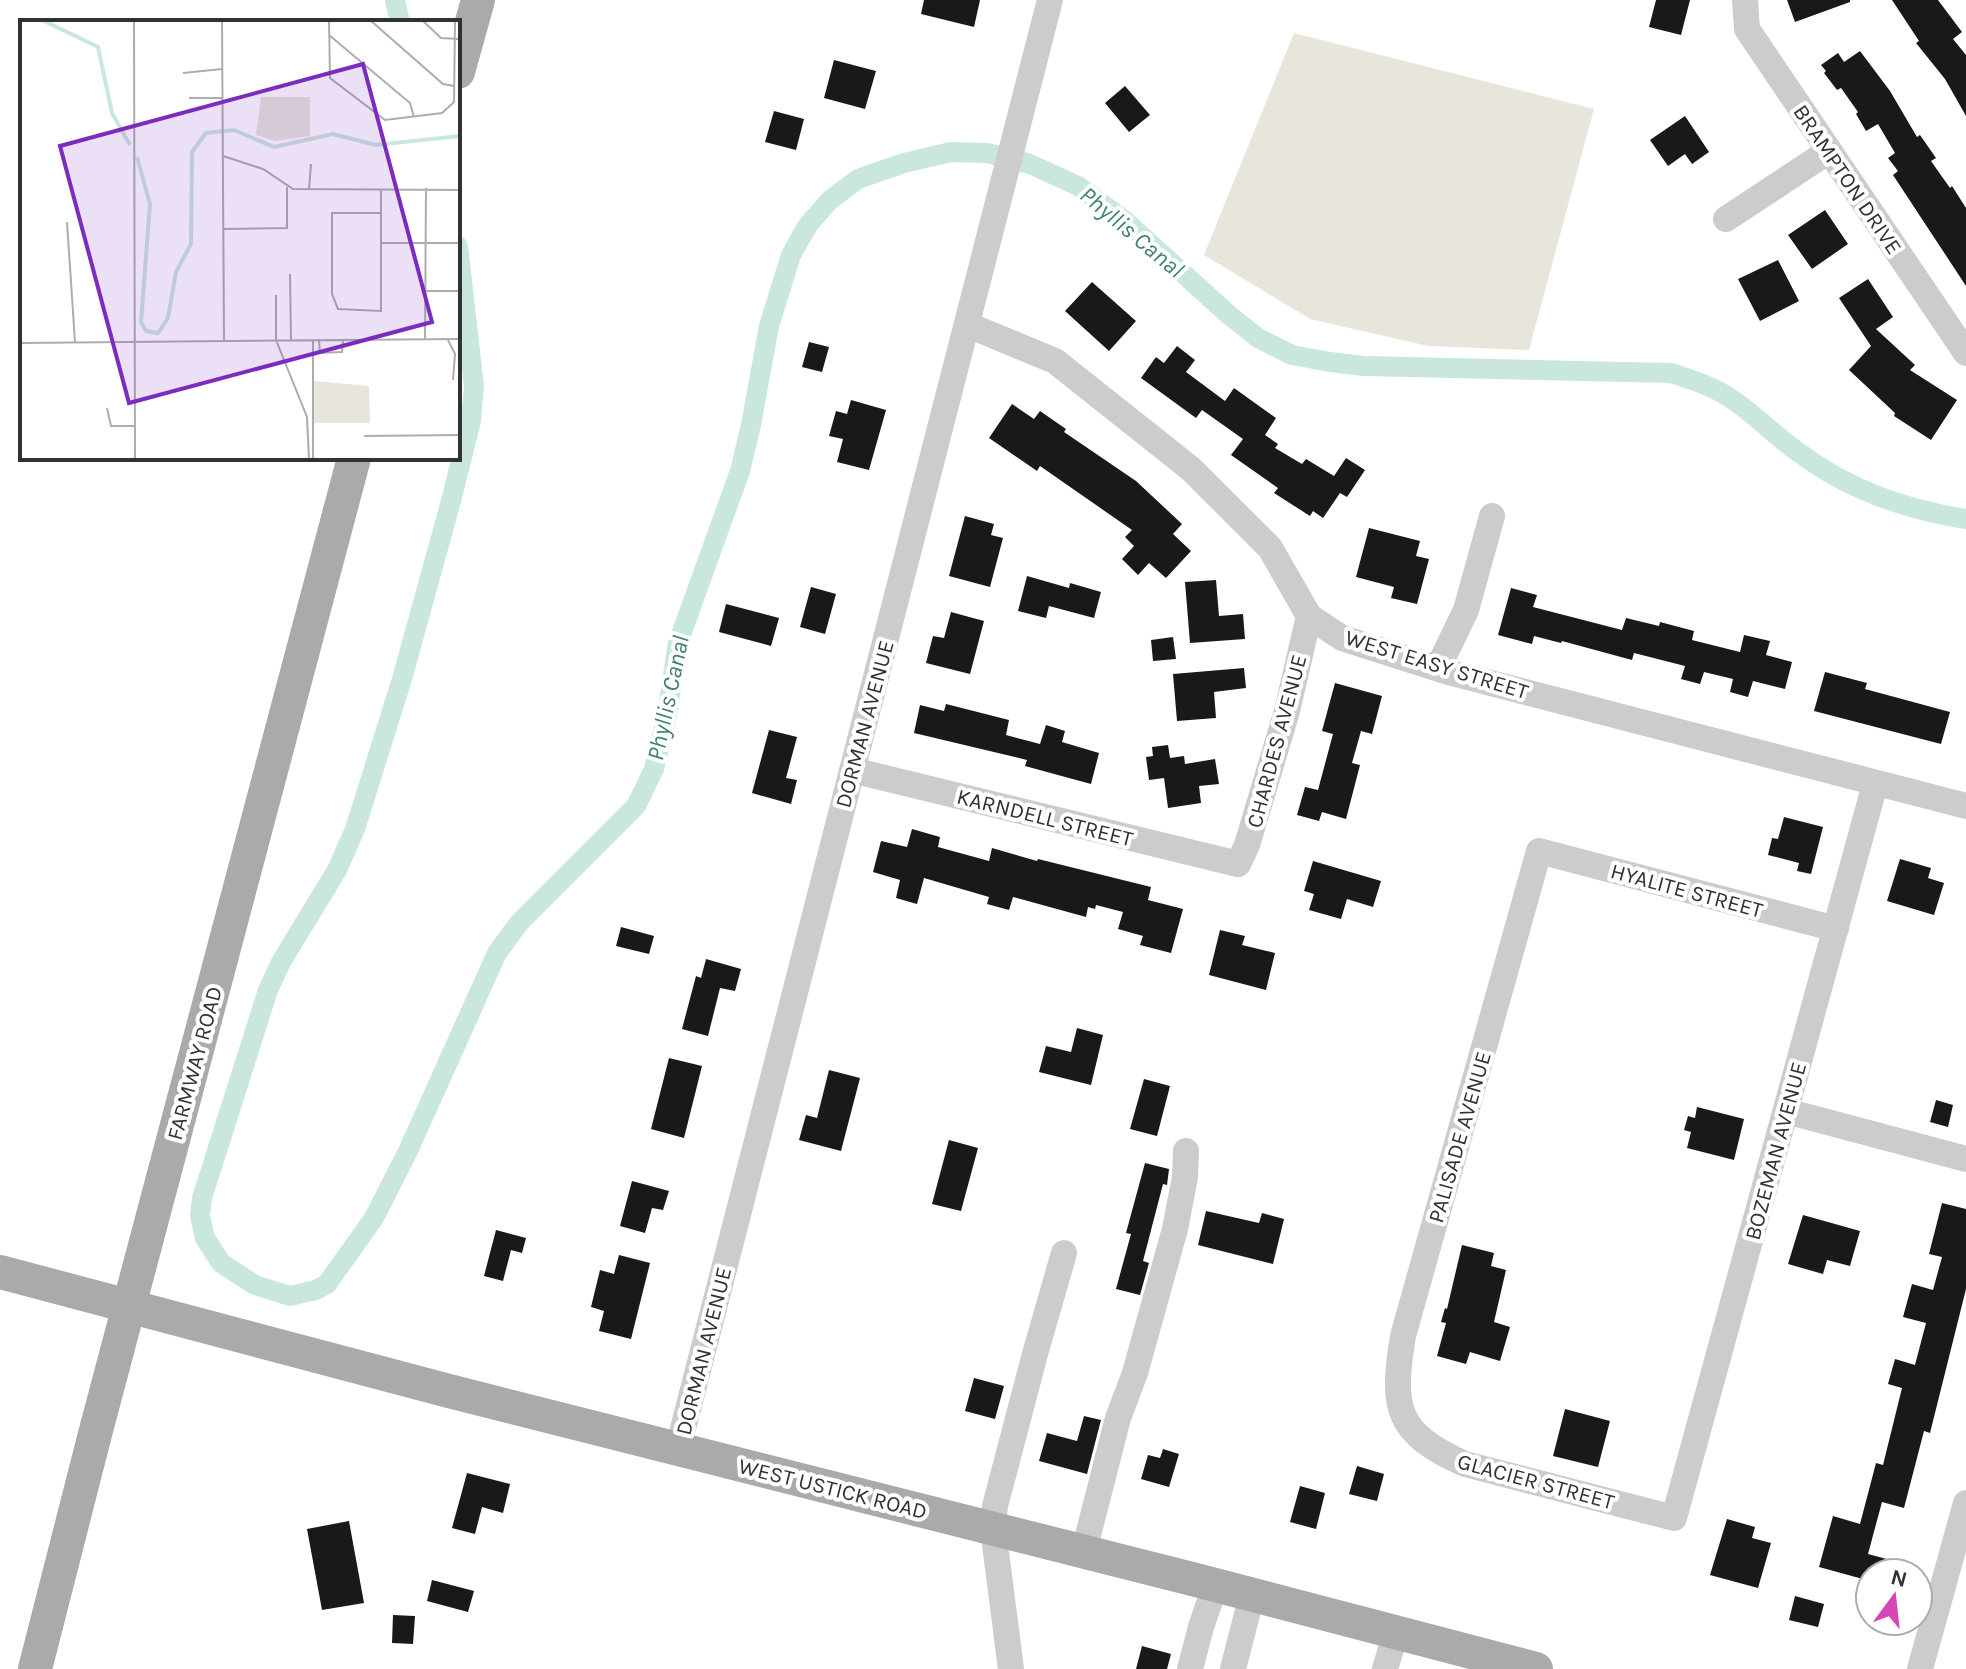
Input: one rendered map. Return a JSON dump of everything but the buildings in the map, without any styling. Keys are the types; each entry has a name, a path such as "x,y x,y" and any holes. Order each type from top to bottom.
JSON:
{"main road":[{"path":"460,65 478,0"},
{"name":"FARMWAY ROAD","path":"35,1669 353,460"},
{"name":"WEST USTICK ROAD","path":"0,1272 449,1391 1536,1669"}],"street":[{"name":"DORMAN AVENUE","path":"678,1448 1050,0"},
{"name":"BRAMPTON DRIVE","path":"1745,0 1747,29 1966,353"},
{"path":"1726,219 1829,151"},
{"name":"WEST EASY STREET","path":"968,325 1055,361 1191,469 1270,548 1309,616 1342,638 1438,668 1966,806"},
{"path":"1438,668 1466,610 1492,516"},
{"name":"CHARDES AVENUE","path":"1238,864 1247,845 1287,711 1309,616"},
{"name":"KARNDELL STREET","path":"852,770 1238,864"},
{"name":"BOZEMAN AVENUE","path":"1674,1518 1875,784"},
{"name":"HYALITE STREET","path":"1539,851 1836,929"},
{"name":"PALISADE AVENUE","path":"1407,1425 1400,1406 1398,1387 1403,1336 1539,851"},
{"path":"1786,1111 1966,1159"},
{"path":"1084,1551 1118,1418 1135,1373 1175,1229 1185,1177 1186,1151"},
{"path":"1011,1669 993,1529 995,1506 1064,1253"},
{"name":"GLACIER STREET","path":"1407,1425 1419,1439 1465,1464 1674,1518"},
{"path":"1920,1669 1966,1503"},
{"path":"1190,1669 1215,1586"},
{"path":"1233,1669 1252,1595"},
{"path":"1385,1669 1396,1632"}],"shaded area":[{"path":"1294,33 1594,109 1529,350 1428,346 1310,319 1204,255"}],"waterway":[{"name":"Phyllis Canal","path":"395,0 400,20"},
{"name":"Phyllis Canal","path":"460,264 474,386 471,421 402,679 355,829 337,870 281,962 268,990 202,1198 200,1216 205,1238 221,1263 255,1285 290,1296 327,1284 374,1218 408,1151 497,953 519,923 636,806 654,769 667,715 678,643 740,471 769,326 791,255 808,225 830,200 858,179 904,163 951,152 987,153 1030,164 1078,186 1124,220 1258,338 1292,355 1364,366 1671,373 1726,395 1819,467 1859,488 1901,504 1966,519"}]}
